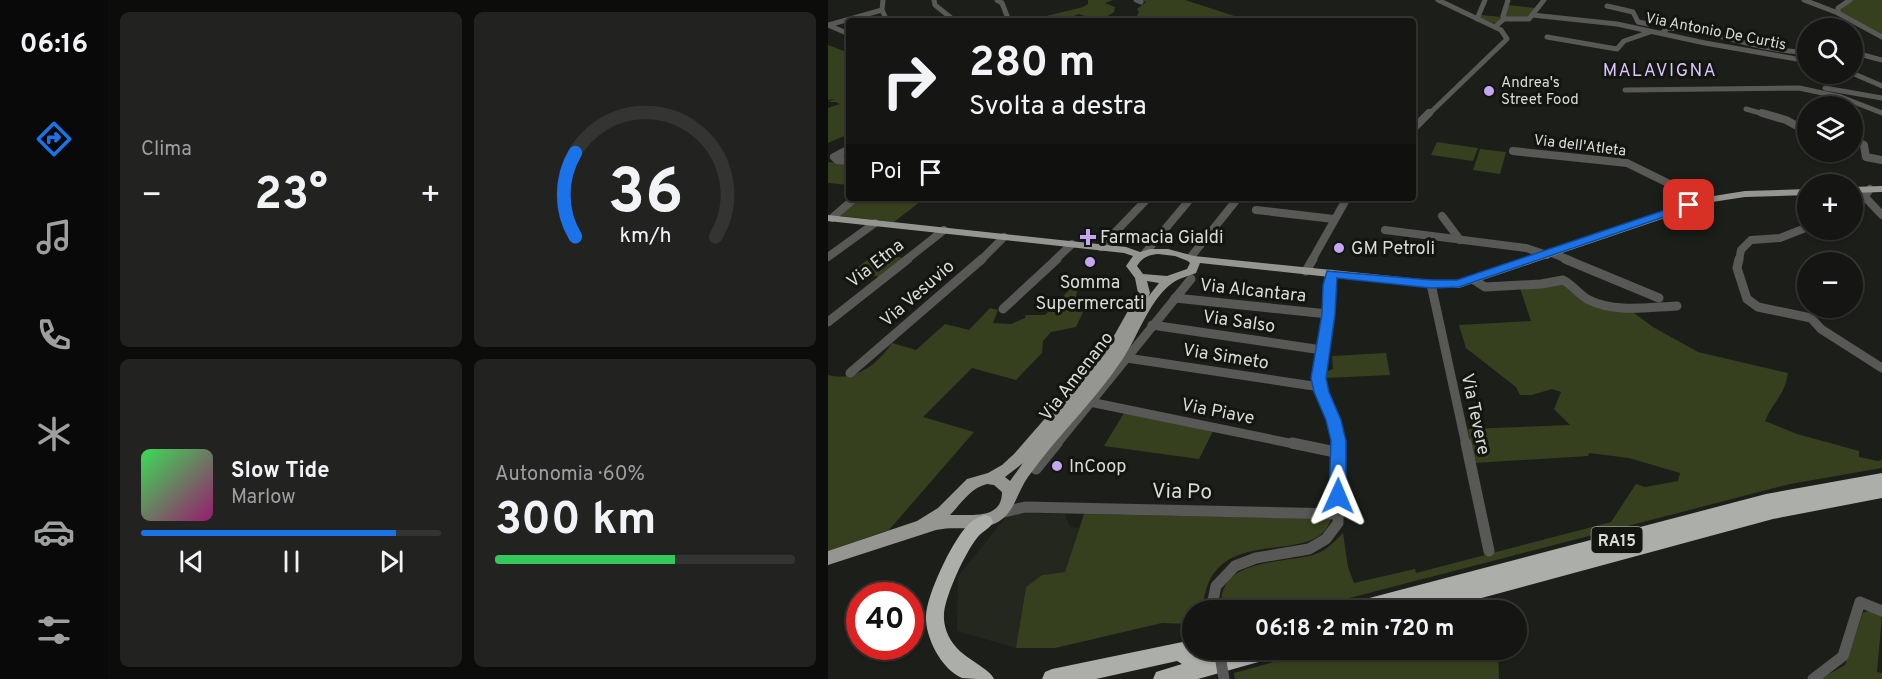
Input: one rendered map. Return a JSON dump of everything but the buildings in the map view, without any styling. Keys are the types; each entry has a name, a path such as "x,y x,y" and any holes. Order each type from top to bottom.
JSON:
{"highway":[{"name":"RA15","path":"1392,600 1766,501 1882,478"},
{"name":"RA15","path":"1445,600 1773,512 1882,491"},
{"path":"984,679 975,676 954,660 940,640 935,613 955,560 971,532 992,517"},
{"path":"1052,679 1182,651"},
{"path":"1097,679 1201,660"},
{"path":"1163,679 1204,660"},
{"path":"1170,679 1204,660"}],"main road":[{"path":"1863,192 1882,189"},
{"path":"830,218 1116,249 1139,256 1163,252 1192,261 1210,260 1431,284 1459,284 1710,199 1745,194 1797,192"},
{"path":"1139,256 1131,266 1140,277 1168,280 1186,274 1192,261"},
{"name":"Via Amenano","path":"991,478 1019,458 1113,346 1144,293 1140,277"},
{"name":"Via Amenano","path":"1010,495 1028,467 1117,358 1153,296 1168,280"},
{"path":"828,558 929,526 960,521 968,523 992,517 1010,495 1009,489 1002,481 991,478 969,485 944,512 910,532"},
{"path":"954,501 953,511 960,521"}],"street":[{"path":"883,0 882,10 885,18"},
{"path":"934,0 935,5 951,18"},
{"path":"997,0 1002,3 1008,18"},
{"path":"1416,126 1506,39 1505,33 1495,27 1438,0"},
{"path":"1477,18 1485,0"},
{"path":"1503,16 1508,0"},
{"path":"1532,15 1544,0"},
{"path":"1804,0 1838,13 1882,37"},
{"path":"1838,13 1838,8 1850,0"},
{"path":"1607,6 1633,12 1640,23 1661,31"},
{"path":"849,18 882,10"},
{"name":"Via Antonio De Curtis","path":"1495,27 1504,19 1527,20 1532,15 1617,24 1661,31 1705,43 1797,59"},
{"path":"828,25 846,19"},
{"path":"828,25 846,33"},
{"path":"1547,37 1617,49 1624,41 1661,31 1716,33 1774,49 1797,51"},
{"path":"1863,55 1882,60"},
{"path":"1863,78 1882,86"},
{"path":"1793,82 1882,98"},
{"path":"1625,90 1799,88 1840,97 1882,113"},
{"path":"1746,109 1786,120 1797,126"},
{"path":"1863,144 1866,157 1882,160"},
{"path":"846,151 834,157 837,160 846,161"},
{"name":"Via dell'Atleta","path":"1513,151 1627,163 1646,170 1680,189 1710,199"},
{"path":"1863,200 1868,193 1882,215"},
{"path":"830,218 851,201"},
{"path":"1101,248 1145,201"},
{"path":"1139,256 1188,201"},
{"path":"1192,261 1236,201"},
{"path":"1306,271 1345,201"},
{"path":"1256,210 1334,219"},
{"path":"1443,216 1460,240"},
{"path":"828,257 875,223"},
{"name":"Via Etna","path":"828,322 944,230"},
{"path":"1385,230 1526,248 1549,254 1659,298"},
{"path":"1797,231 1780,238 1755,238 1741,250 1737,268 1747,300 1758,307 1811,318 1821,329 1882,368"},
{"name":"Via Vesuvio","path":"850,373 1004,237"},
{"path":"1004,309 1072,244"},
{"path":"1213,600 1216,586 1235,566 1256,558 1302,551 1318,544 1333,531 1339,514 1337,477 1340,453 1334,420 1320,387 1319,378 1332,274"},
{"path":"1036,469 1191,279"},
{"path":"1474,280 1485,287 1542,284 1563,280 1586,299 1612,306 1630,308 1677,306"},
{"name":"Via Tevere","path":"1431,284 1489,551"},
{"name":"Via Alcantara","path":"1175,298 1328,314"},
{"name":"Via Salso","path":"1152,325 1322,350"},
{"name":"Via Simeto","path":"1127,358 1320,387"},
{"name":"Via Piave","path":"1090,402 1340,453"},
{"path":"1010,495 1025,507"},
{"name":"Via Po","path":"992,517 1025,507 1339,514"},
{"path":"1813,679 1818,672 1839,662 1844,656 1860,602 1882,610"},
{"path":"1221,660 1224,679"}],"shaded area":[{"path":"1015,513 1065,514 1070,527 1079,528 1065,572 1042,575 1026,587 1016,648 957,631 958,576 1006,517"}],"green space":[{"path":"1088,0 1113,0 1105,3 1115,7 1114,12 1107,18 1091,18 1079,14 1069,18 1036,18 1083,7 1088,4"},
{"path":"1141,0 1185,0 1241,18 1136,18 1139,12 1137,9 1146,2"},
{"path":"1852,0 1882,0 1882,36 1863,25 1863,18 1850,18 1840,12 1840,8"},
{"path":"1508,5 1535,8 1527,18 1511,18 1496,24 1480,18 1481,15 1502,17"},
{"path":"828,45 846,52 846,135 828,143 828,108 840,104 828,102 835,99 828,100"},
{"path":"1437,142 1478,148 1473,161 1431,155"},
{"path":"1480,149 1506,152 1500,174 1473,170"},
{"path":"828,162 846,164 846,185 828,183"},
{"path":"856,201 921,201 894,222 841,216"},
{"path":"878,252 903,258 879,277 854,270"},
{"path":"1562,283 1580,297 1630,310 1653,327 1698,352 1788,373 1781,393 1765,421 1797,434 1859,451 1859,457 1882,460 1882,468 1790,484 1342,600 1222,600 1222,593 1228,581 1239,572 1252,566 1313,555 1330,546 1343,533 1348,567 1354,583 1415,569 1416,573 1611,522 1636,484 1645,487 1678,481 1680,473 1629,458 1589,453 1588,456 1474,463 1468,429 1570,425 1554,409 1561,392 1552,389 1532,395 1520,395 1516,387 1466,348 1459,325 1531,321 1520,288"},
{"path":"1072,287 1078,288 1076,296 1080,301 1078,307 1083,312 1076,327 1051,332 1043,341 1042,353 1016,380 972,368 923,417 974,432 889,530 828,551 828,375 847,376 864,370 872,365 892,343 916,350 945,324 969,330 990,308 998,310 993,323 1011,324 1025,318 1026,315 1045,315"},
{"path":"1386,353 1390,375 1326,378 1325,372 1333,369 1332,356"},
{"path":"1124,413 1213,431 1199,459 1104,446"},
{"path":"1084,514 1331,519 1321,534 1305,542 1242,554 1223,564 1209,582 1205,600 1182,600 1182,624 1162,623 1055,648 1016,648 1026,587 1042,575 1065,572"},
{"path":"1870,610 1882,615 1877,672 1882,673 1882,679 1820,679 1845,665 1863,613"},
{"path":"1281,660 1498,660 1499,679 1235,679 1234,673"}],"place":[{"name":"Andrea's Street Food","path":"1489,91"},
{"name":"Farmacia Gialdi","path":"1088,237"},
{"name":"GM Petroli","path":"1339,248"},
{"name":"Somma Supermercati","path":"1090,262"},
{"name":"InCoop","path":"1057,466"}],"district":[{"name":"MALAVIGNA","path":"1660,70"}],"route":[{"path":"1338,496 1339,441 1319,378 1332,274 1443,285 1459,284 1689,205"}]}
